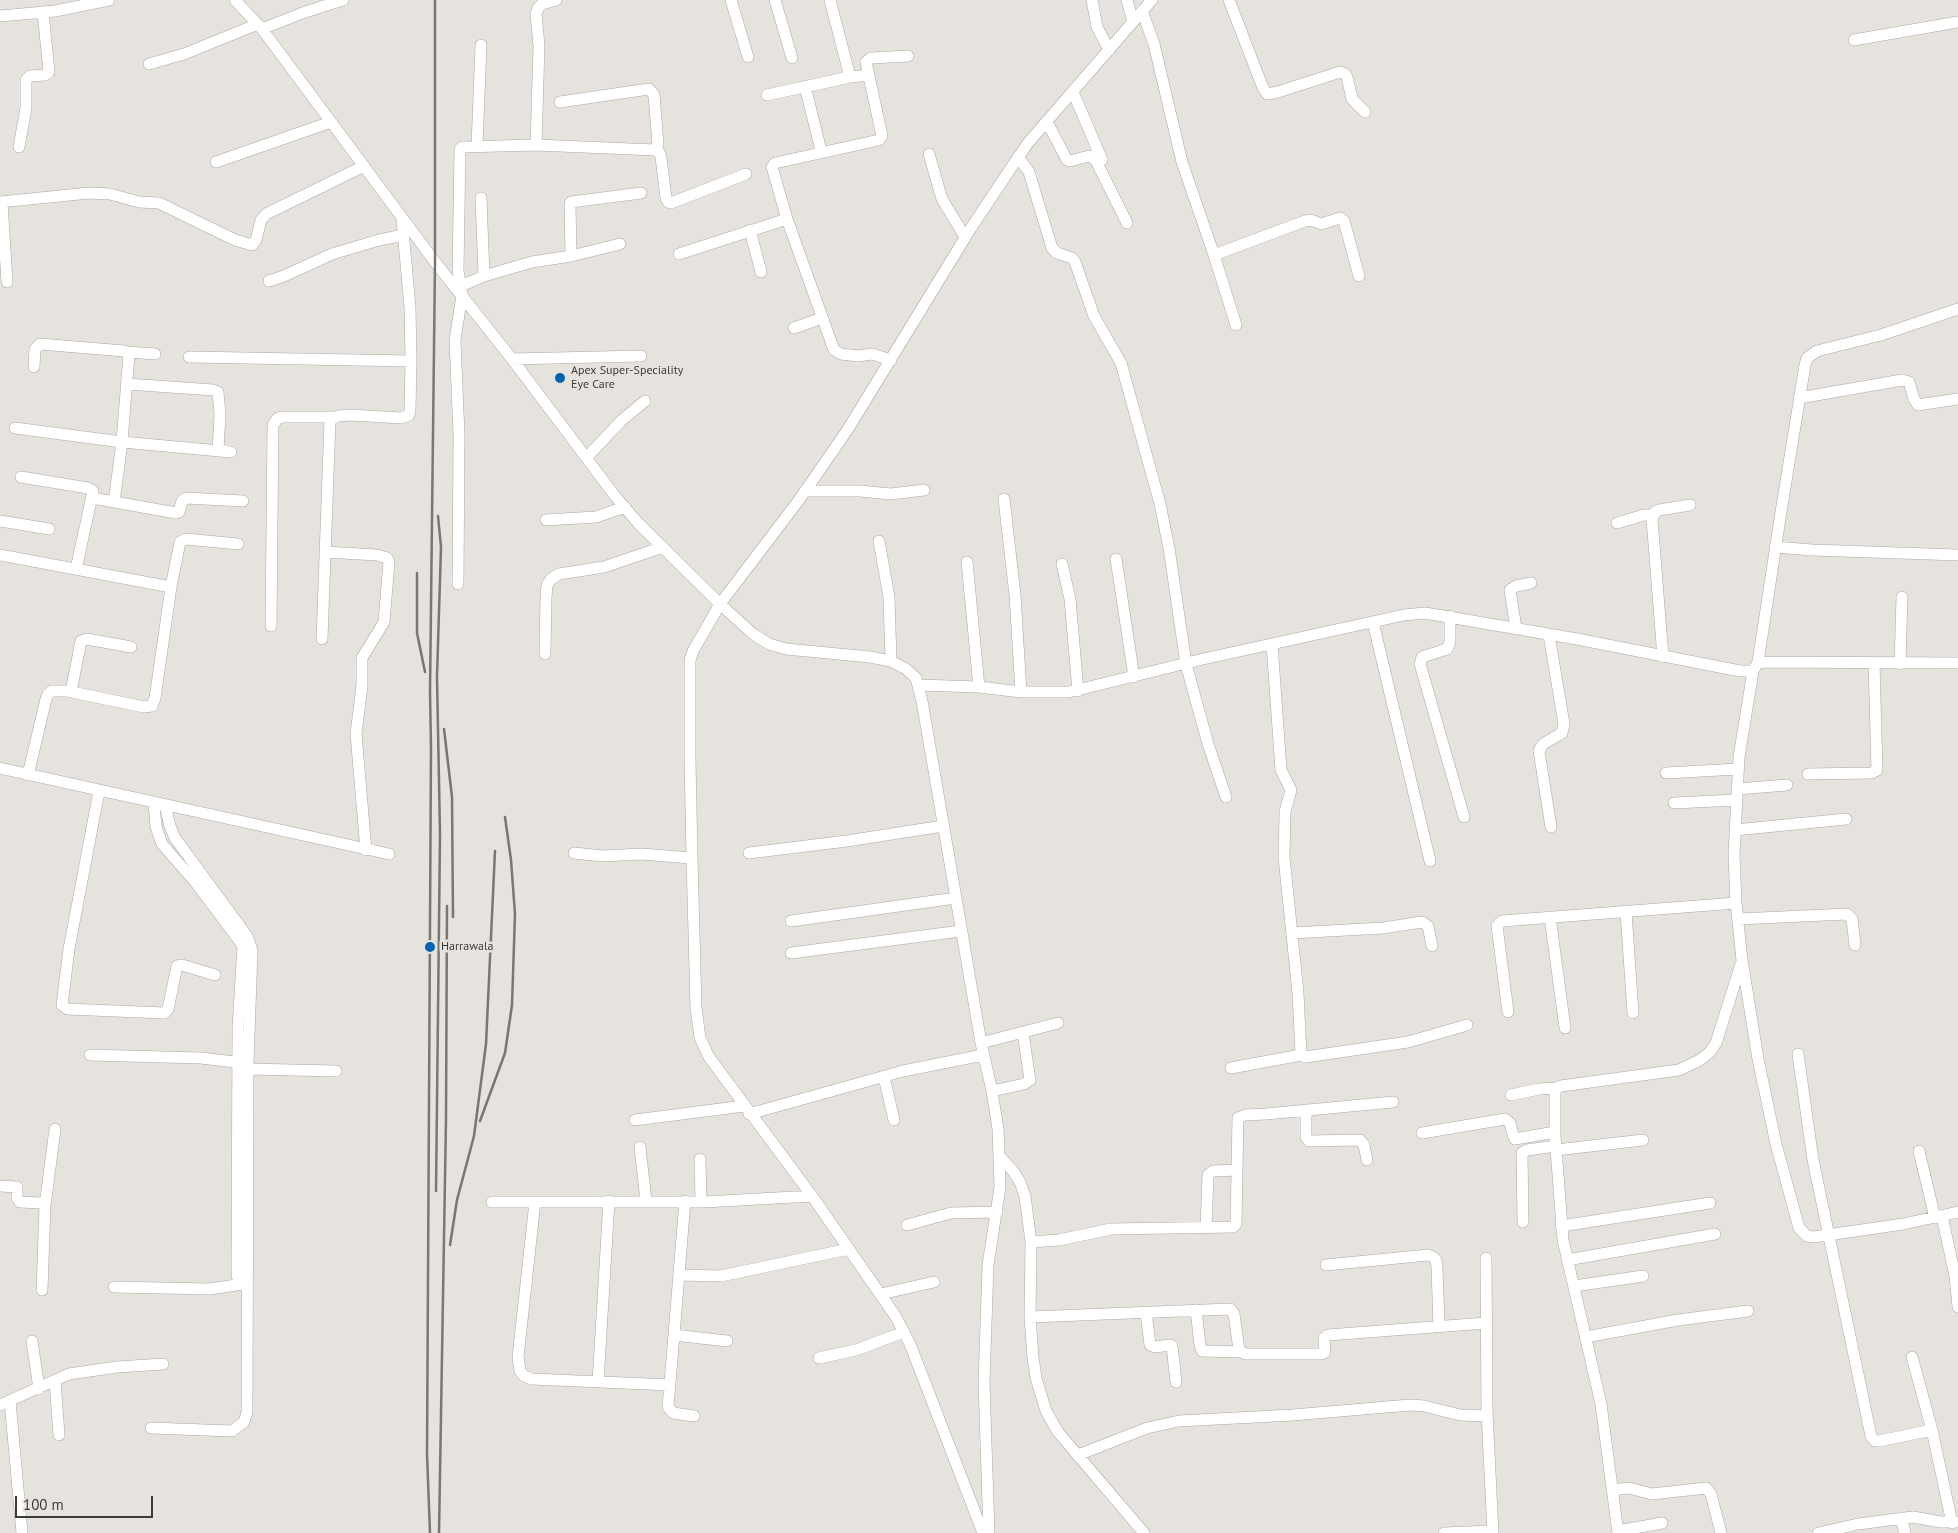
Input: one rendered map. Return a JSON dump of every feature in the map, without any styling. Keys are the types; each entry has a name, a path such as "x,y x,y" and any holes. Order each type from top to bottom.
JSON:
{"street":[{"path":"0,16 43,12 109,0"},
{"path":"235,0 260,27 402,218 461,290 625,507 720,604 754,634 769,644 786,649 870,657 891,661 906,668 916,678 919,685 983,1055 992,1091 998,1129 1000,1187 988,1265 984,1383 989,1533"},
{"path":"149,64 344,0"},
{"path":"731,0 748,57"},
{"path":"775,0 792,58"},
{"path":"830,0 850,77"},
{"path":"1092,0 1097,27 1108,50"},
{"path":"1127,0 1133,22"},
{"path":"984,1533 904,1332 850,1249 709,1057 700,1038 696,1008 692,858 690,660 693,651 720,604 805,491 848,429 965,237 1018,157 1152,0"},
{"path":"1229,0 1267,94 1336,72 1343,72 1347,77 1352,99 1365,112"},
{"path":"536,145 539,46 536,14 538,8 550,1"},
{"path":"1142,11 1154,44 1182,162 1236,325"},
{"path":"19,147 26,108 26,80 30,76 45,75 49,72 43,12"},
{"path":"1854,40 1958,22"},
{"path":"477,146 482,45"},
{"path":"891,360 872,354 858,356 841,354 834,350 787,219 772,167 775,163 821,151 878,140 882,136 866,62 871,58 908,56"},
{"path":"767,95 850,77 869,75"},
{"path":"805,86 821,151"},
{"path":"560,102 649,89 654,95 658,144 655,150"},
{"path":"1073,92 1102,160"},
{"path":"216,162 332,122"},
{"path":"1047,122 1067,160 1070,161 1089,156 1095,159 1127,223"},
{"path":"458,584 459,452 455,340 461,290 458,271 460,149 462,147 477,146 536,145 655,150 659,152 661,157 666,198 668,202 672,203 746,174"},
{"path":"929,154 942,199 965,237"},
{"path":"1018,157 1028,172 1052,248 1058,253 1072,258 1075,262 1094,316 1121,363 1167,539 1186,664 1208,744 1226,797"},
{"path":"7,282 1,202 89,193 110,194 139,202 159,203 235,240 252,245 256,240 261,220 266,214 364,166"},
{"path":"571,256 570,204 572,202 641,193"},
{"path":"481,198 484,276"},
{"path":"271,626 273,425 278,418 283,417 351,416 405,418 409,415 410,308 402,218"},
{"path":"1214,255 1305,221 1312,220 1318,224 1340,218 1344,221 1359,276"},
{"path":"678,254 787,219"},
{"path":"750,230 761,272"},
{"path":"269,281 332,254 379,240 404,235"},
{"path":"461,290 484,276 532,262 571,256 620,244"},
{"path":"1958,310 1881,335 1817,351 1807,358 1804,365 1756,666 1741,738 1736,795 1734,868 1742,960 1762,1078 1776,1144 1799,1228 1807,1236 1828,1235 1939,1217 1958,1212"},
{"path":"794,328 822,318"},
{"path":"34,367 36,347 40,344 155,354"},
{"path":"114,502 122,442 130,356 128,352"},
{"path":"512,359 641,356"},
{"path":"189,357 411,361"},
{"path":"1799,398 1902,380 1909,382 1914,399 1918,405 1958,399"},
{"path":"127,384 213,390 218,392 220,404 218,451"},
{"path":"587,457 622,420 645,401"},
{"path":"322,640 329,425 333,417"},
{"path":"15,428 122,442 231,452"},
{"path":"21,477 88,488 92,491 76,569"},
{"path":"805,491 891,494 924,490"},
{"path":"92,498 176,514 179,512 182,501 186,498 243,501"},
{"path":"1004,499 1015,595 1021,692"},
{"path":"1617,523 1640,516 1652,515 1659,510 1690,505"},
{"path":"546,520 596,517 625,507"},
{"path":"1652,515 1663,657"},
{"path":"0,522 49,529"},
{"path":"28,775 48,694 56,690 144,707 152,706 155,698 178,546 182,540 238,544"},
{"path":"879,541 888,598 891,661"},
{"path":"545,654 546,598 551,579 559,574 604,567 663,547"},
{"path":"1775,547 1958,555"},
{"path":"325,552 377,555 387,558 389,562 384,622 362,658 362,685 356,734 366,850"},
{"path":"0,555 171,587"},
{"path":"1116,559 1134,676"},
{"path":"966,562 979,687"},
{"path":"1062,564 1070,600 1078,691"},
{"path":"1516,628 1510,590 1516,586 1531,583"},
{"path":"1900,664 1902,597"},
{"path":"919,685 979,687 1021,692 1060,693 1078,691 1272,644 1373,622 1425,613 1516,628 1740,671 1756,666 1958,663"},
{"path":"1450,616 1450,642 1447,649 1422,657 1420,664 1464,817"},
{"path":"1373,622 1430,861"},
{"path":"1549,635 1564,724 1562,734 1543,744 1539,751 1551,827"},
{"path":"72,692 81,641 87,639 131,647"},
{"path":"1272,644 1281,770 1291,790 1286,812 1284,857 1292,933 1301,1056"},
{"path":"1808,774 1872,773 1877,770 1874,663"},
{"path":"0,768 389,854"},
{"path":"1666,773 1738,769"},
{"path":"1674,803 1736,795 1787,785"},
{"path":"100,791 69,949 62,1005 67,1009 164,1013 168,1009 177,966 182,965 215,975"},
{"path":"151,1428 228,1431 237,1428 244,1422 247,1412 243,1067 247,945 162,844 156,827 160,804"},
{"path":"1735,830 1846,819"},
{"path":"749,853 847,841 943,826"},
{"path":"574,853 603,856 641,854 692,858"},
{"path":"791,921 956,898"},
{"path":"1508,1012 1498,926 1505,919 1736,904"},
{"path":"1626,912 1633,1013"},
{"path":"1738,919 1848,914 1852,919 1855,945"},
{"path":"1550,916 1565,1028"},
{"path":"1292,933 1383,928 1422,922 1428,926 1432,946"},
{"path":"791,952 961,931"},
{"path":"1511,1095 1613,1078 1663,1073 1679,1070 1700,1060 1710,1052 1716,1042 1742,960"},
{"path":"981,1043 1058,1023"},
{"path":"1231,1068 1301,1056 1305,1057 1408,1042 1467,1025"},
{"path":"992,1091 1024,1084 1030,1080 1023,1033"},
{"path":"1798,1054 1813,1160 1873,1438 1879,1441 1932,1430"},
{"path":"90,1055 201,1058 226,1060 243,1067 336,1071"},
{"path":"635,1120 747,1110 930,1065 983,1055"},
{"path":"884,1077 894,1120"},
{"path":"1556,1088 1555,1132 1562,1226 1567,1260 1601,1404 1618,1532 1662,1523"},
{"path":"1031,1242 1059,1240 1111,1229 1229,1228 1235,1226 1238,1118 1245,1115 1393,1102"},
{"path":"1306,1111 1306,1137 1309,1141 1360,1140 1364,1145 1367,1160"},
{"path":"1422,1133 1505,1119 1510,1123 1512,1135 1515,1138 1555,1132"},
{"path":"42,1290 45,1206 55,1129"},
{"path":"1523,1222 1522,1153 1527,1150 1643,1140"},
{"path":"640,1147 646,1201"},
{"path":"1919,1151 1955,1276 1958,1307"},
{"path":"1000,1157 1014,1171 1025,1196 1031,1242 1030,1317 1036,1378 1046,1412 1058,1432 1144,1533"},
{"path":"700,1159 701,1202"},
{"path":"1206,1228 1208,1175 1212,1171 1237,1170"},
{"path":"0,1186 17,1188 17,1198 20,1202 42,1203 45,1206"},
{"path":"492,1202 701,1202 812,1196"},
{"path":"535,1202 518,1358 520,1371 524,1376 532,1378 670,1385"},
{"path":"598,1382 609,1202"},
{"path":"685,1202 669,1409 674,1413 694,1416"},
{"path":"1562,1226 1710,1203"},
{"path":"907,1225 951,1213 997,1212"},
{"path":"1567,1260 1715,1234"},
{"path":"679,1275 721,1276 850,1249"},
{"path":"1326,1265 1428,1255 1433,1257 1436,1260 1437,1267 1439,1328"},
{"path":"1444,1533 1493,1532 1487,1416 1486,1258"},
{"path":"1574,1286 1643,1276"},
{"path":"881,1294 934,1282"},
{"path":"114,1287 209,1288 245,1286"},
{"path":"1030,1317 1230,1309 1232,1310 1241,1352"},
{"path":"1196,1310 1202,1351 1241,1352 1245,1354 1322,1354 1325,1352 1324,1338 1328,1335 1486,1323"},
{"path":"1586,1337 1678,1320 1748,1311"},
{"path":"1146,1312 1150,1345 1155,1347 1172,1346 1176,1382"},
{"path":"819,1358 856,1350 904,1332"},
{"path":"674,1335 727,1341"},
{"path":"32,1341 38,1390"},
{"path":"1818,1533 1858,1524 1901,1518 1921,1517 1941,1522 1955,1522 1912,1357"},
{"path":"22,1533 5,1403 76,1373 117,1367 163,1364"},
{"path":"55,1381 59,1435"},
{"path":"1078,1455 1147,1428 1179,1421 1293,1415 1410,1405 1424,1406 1455,1414 1487,1416"},
{"path":"1612,1490 1629,1488 1647,1494 1706,1488 1711,1494 1721,1533"},
{"path":"1901,1518 1905,1533"}],"railway":[{"path":"430,1533 427,1454 435,0"},
{"path":"436,1191 440,834 437,677 441,547 438,516"},
{"path":"417,573 417,633 425,672"},
{"path":"444,729 452,797 453,917"},
{"path":"480,1121 505,1053 512,1005 515,914 511,860 505,817"},
{"path":"450,1245 457,1200 474,1136 486,1044 495,851"},
{"path":"439,1533 446,1119 447,906"}],"place":[{"name":"Apex Super-Speciality Eye Care","path":"560,378"},
{"name":"Harrawala","path":"430,947"}]}
